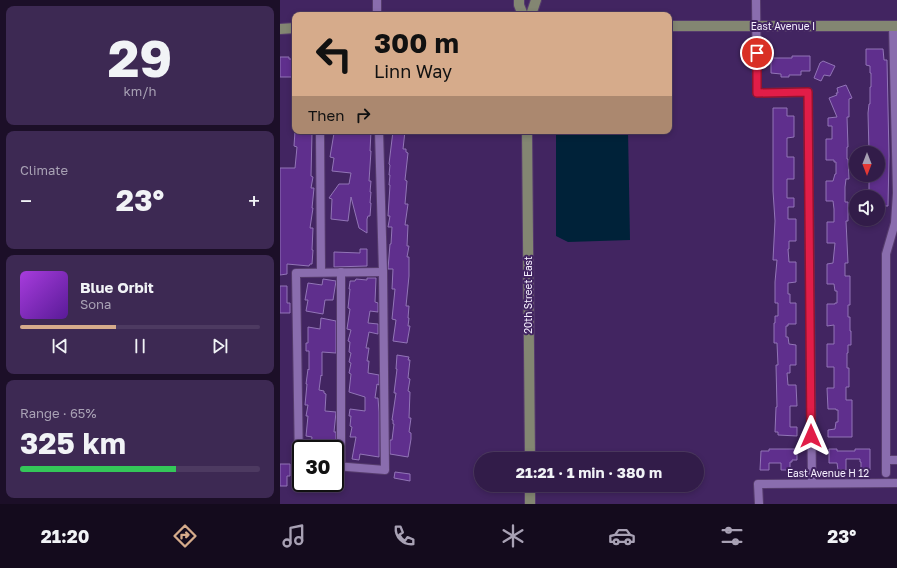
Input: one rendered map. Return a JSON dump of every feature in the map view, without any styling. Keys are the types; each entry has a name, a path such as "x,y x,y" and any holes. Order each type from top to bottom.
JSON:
{"main road":[{"path":"519,0 522,12"},
{"path":"532,12 536,0"},
{"name":"East Avenue I","path":"672,26 895,26"},
{"path":"280,29 292,28"},
{"name":"20th Street East","path":"527,134 530,452"},
{"path":"530,492 530,504"}],"street":[{"path":"377,0 377,12"},
{"path":"756,0 757,93 808,92 812,483"},
{"path":"886,473 886,254 894,241 897,193 895,26"},
{"path":"320,134 321,272"},
{"path":"344,467 386,470 379,134"},
{"path":"338,440 341,272"},
{"path":"299,440 296,273 383,272"},
{"path":"886,460 897,460"},
{"name":"East Avenue H 12","path":"759,504 758,484 897,483"}],"water":[{"path":"556,134 628,134 630,240 568,242 556,236"}],"building":[{"path":"866,49 883,49 884,60 887,60 889,156 888,206 885,206 885,190 869,190 869,182 885,182 885,146 869,146 868,113 870,104 871,73 870,66 866,65"},
{"path":"792,56 810,56 810,71 801,71 801,75 789,75 789,77 781,77 781,74 771,73 771,58 792,58"},
{"path":"280,57 289,57 289,59 292,59 292,77 280,77"},
{"path":"823,61 835,66 830,76 824,75 821,81 814,78 820,63"},
{"path":"846,85 852,98 849,99 849,117 847,117 847,159 849,179 846,179 845,202 848,202 848,221 846,221 848,263 845,263 845,276 850,276 850,305 848,305 848,317 850,317 851,345 848,345 847,353 849,387 846,387 846,400 852,400 852,437 828,437 828,430 835,429 836,422 838,422 838,410 828,409 827,388 834,388 834,367 827,367 827,344 834,344 834,325 827,326 827,304 837,303 837,291 835,291 834,284 827,284 827,264 833,263 835,243 827,243 827,222 834,222 834,209 833,201 826,201 826,181 833,181 836,174 836,162 834,162 834,160 826,160 826,139 832,139 832,126 828,126 828,118 837,117 829,98 837,95 837,88"},
{"path":"773,108 787,108 787,116 794,116 794,137 787,138 787,157 794,157 794,179 787,179 787,198 794,198 794,207 788,207 788,219 796,219 796,241 789,241 788,249 789,262 796,262 796,282 788,283 788,294 790,294 790,303 796,303 796,324 788,324 788,326 786,326 786,337 788,337 789,344 796,345 796,365 790,365 790,373 787,373 788,385 796,385 797,406 790,406 790,427 797,427 797,436 778,435 778,432 775,432 777,407 776,365 778,365 777,343 774,343 774,323 775,316 778,316 778,303 775,303 777,260 773,260 775,221 773,191"},
{"path":"295,134 312,134 311,176 313,177 311,188 314,188 310,228 313,228 312,264 309,266 287,264 287,274 280,275 280,168 295,168 297,147 294,146"},
{"path":"334,134 371,134 369,181 371,181 371,203 370,216 368,216 367,219 367,233 359,228 351,197 348,221 331,219 332,199 329,198 339,184 349,184 351,173 332,171 334,158 330,157"},
{"path":"393,134 405,134 403,149 406,149 406,152 408,153 405,180 407,181 405,204 408,204 405,225 408,225 407,246 409,246 407,257 409,257 409,276 406,306 409,306 408,326 410,326 407,343 393,341 396,320 392,319 395,289 392,289 393,269 388,269 392,227 388,227 390,216 388,216 390,185 389,164"},
{"path":"360,249 367,249 367,266 334,267 334,252 360,253"},
{"path":"367,278 376,278 375,302 378,303 378,312 370,311 368,323 378,324 378,334 369,332 366,348 369,348 367,361 369,361 368,373 379,375 379,385 377,384 375,398 378,398 379,412 379,457 360,454 359,460 352,459 356,437 350,437 352,427 350,426 351,416 349,416 350,409 365,411 365,397 349,392 351,374 349,373 351,363 349,362 351,353 349,352 350,342 348,341 351,330 347,329 350,309 348,308 350,281 355,281 356,279 367,280"},
{"path":"323,279 336,281 333,300 325,300 323,314 306,311 308,300 305,300 308,283 322,285"},
{"path":"280,286 287,286 287,303 290,303 290,313 280,313"},
{"path":"321,318 336,321 336,353 322,352 322,376 321,375 319,390 324,391 326,394 325,411 336,412 334,432 336,432 336,440 312,440 312,437 306,436 308,416 306,416 308,405 305,405 308,369 309,370 309,351 306,351 306,343 308,343 308,327 320,329"},
{"path":"397,355 409,357 408,360 410,360 408,378 410,379 408,391 410,392 409,418 411,418 409,432 411,433 411,439 408,457 390,454 390,440 392,440 394,424 392,420 396,393 394,393"},
{"path":"769,449 797,449 797,460 792,460 792,462 790,462 790,470 781,470 781,463 769,463 769,470 760,470 761,451 769,451"},
{"path":"829,449 837,449 837,451 855,451 855,449 870,449 870,470 861,470 860,459 846,459 846,470 838,470 837,463 829,463"},
{"path":"280,464 290,464 290,476 287,476 287,486 280,486"},
{"path":"395,472 410,474 410,481 394,478"}],"route":[{"path":"757,53 757,93 808,92 811,436"}]}
